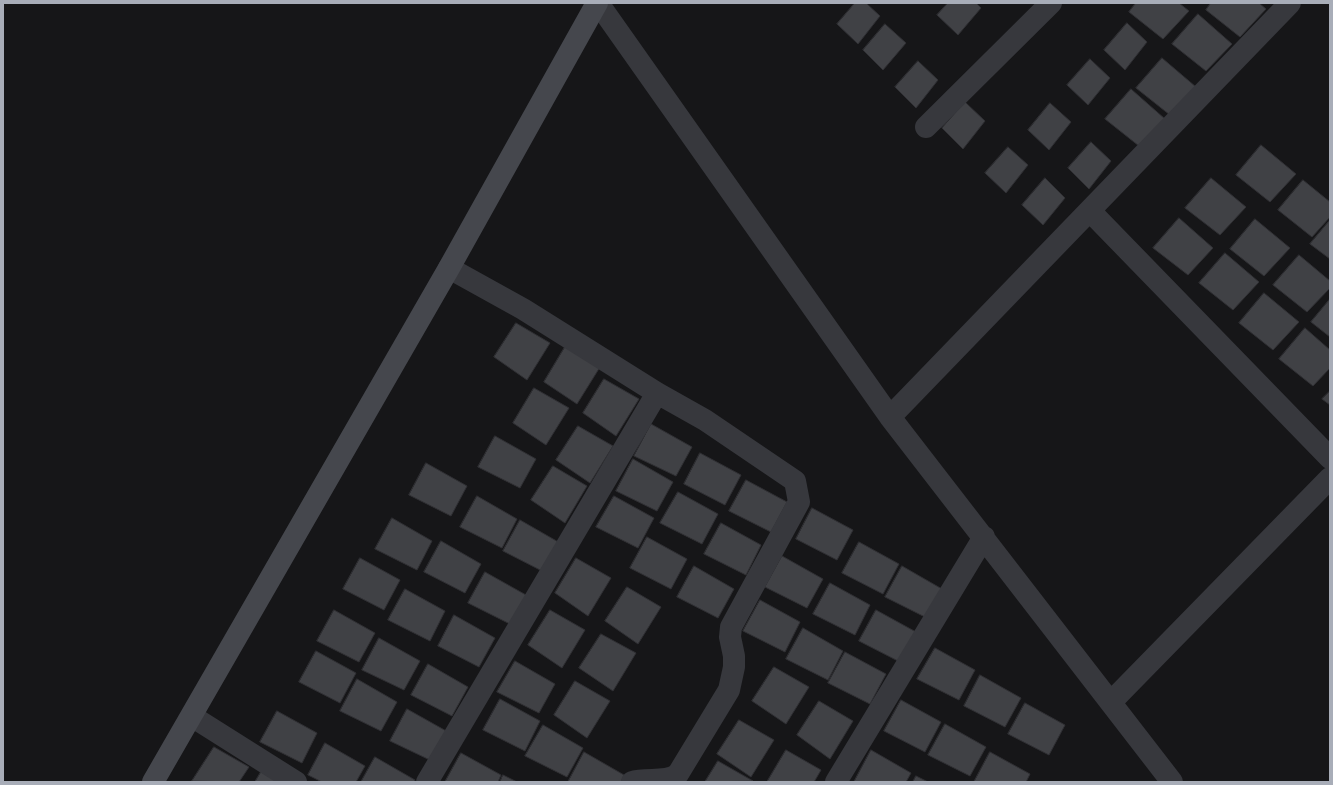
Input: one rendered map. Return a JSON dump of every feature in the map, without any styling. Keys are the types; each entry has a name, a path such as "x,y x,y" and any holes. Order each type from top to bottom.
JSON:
{"main road":[{"path":"153,782 193,717 598,3"}],"street":[{"path":"598,3 890,417 1171,781"},
{"path":"926,127 1051,3"},
{"path":"890,417 1290,3"},
{"path":"1090,211 1330,458"},
{"path":"449,268 523,309 657,393 705,420 795,482 799,502 731,627 730,637 734,656 734,667 729,690 678,774 670,779 649,778 632,782"},
{"path":"427,782 657,393"},
{"path":"1111,702 1330,478"},
{"path":"836,782 984,537"},
{"path":"193,717 296,782"}],"building":[{"path":"855,3 866,3 880,16 858,44 837,24"},
{"path":"948,3 976,3 981,8 958,35 937,15"},
{"path":"1136,3 1179,3 1189,11 1163,39 1129,12"},
{"path":"1211,3 1259,3 1266,9 1240,37 1206,10"},
{"path":"1198,14 1232,44 1206,71 1172,44"},
{"path":"1127,23 1147,42 1125,70 1104,50"},
{"path":"885,24 906,43 883,70 863,50"},
{"path":"1162,58 1196,87 1170,115 1136,88"},
{"path":"1090,59 1110,78 1088,105 1067,85"},
{"path":"918,61 938,80 916,108 895,87"},
{"path":"1131,89 1165,119 1139,146 1105,119"},
{"path":"965,102 985,121 963,149 942,128"},
{"path":"1050,103 1071,122 1049,150 1028,130"},
{"path":"1091,142 1111,161 1089,189 1068,168"},
{"path":"1261,145 1296,174 1270,202 1236,175"},
{"path":"1008,147 1028,165 1006,193 985,173"},
{"path":"1045,178 1065,198 1043,225 1022,205"},
{"path":"1211,178 1246,207 1220,235 1185,208"},
{"path":"1303,180 1330,202 1330,217 1312,237 1278,210"},
{"path":"1179,218 1213,248 1188,275 1153,248"},
{"path":"1255,219 1290,248 1264,276 1230,249"},
{"path":"1330,220 1330,259 1310,244"},
{"path":"1225,253 1259,282 1233,310 1199,283"},
{"path":"1299,255 1330,281 1330,288 1307,312 1273,285"},
{"path":"1264,293 1299,322 1273,350 1239,323"},
{"path":"1330,299 1330,337 1311,322"},
{"path":"516,323 550,343 527,380 494,357"},
{"path":"1305,328 1330,350 1330,368 1313,386 1279,359"},
{"path":"565,347 600,367 577,404 544,382"},
{"path":"604,379 639,399 616,436 583,413"},
{"path":"534,388 569,408 546,445 513,423"},
{"path":"1330,391 1330,405 1322,399"},
{"path":"651,424 692,447 676,476 634,456"},
{"path":"578,426 613,446 590,483 556,460"},
{"path":"495,436 536,459 520,488 478,467"},
{"path":"700,453 741,475 725,505 684,484"},
{"path":"633,459 673,482 657,511 616,491"},
{"path":"426,463 467,486 451,516 409,495"},
{"path":"553,466 587,486 565,523 531,500"},
{"path":"746,480 787,502 771,532 729,511"},
{"path":"678,492 718,514 702,544 660,523"},
{"path":"477,496 517,519 502,548 460,527"},
{"path":"614,496 654,518 638,548 596,527"},
{"path":"812,508 853,530 837,560 796,539"},
{"path":"392,518 432,541 417,570 375,549"},
{"path":"520,520 560,543 544,572 503,551"},
{"path":"721,523 761,545 746,575 704,554"},
{"path":"647,537 687,559 671,589 630,568"},
{"path":"441,541 481,564 465,593 424,572"},
{"path":"859,542 899,564 883,594 842,573"},
{"path":"782,556 823,579 807,608 765,587"},
{"path":"360,558 400,580 384,610 343,589"},
{"path":"576,558 611,578 588,616 555,593"},
{"path":"694,566 734,589 718,618 677,597"},
{"path":"902,566 942,589 927,618 885,597"},
{"path":"485,572 526,595 510,624 468,603"},
{"path":"830,583 870,605 855,635 813,614"},
{"path":"627,587 661,607 638,644 605,621"},
{"path":"405,589 445,611 430,641 388,620"},
{"path":"760,600 800,622 785,652 743,631"},
{"path":"334,610 375,633 359,662 317,641"},
{"path":"550,610 585,630 562,668 528,645"},
{"path":"876,610 916,632 900,662 859,641"},
{"path":"454,615 495,638 479,667 438,646"},
{"path":"803,628 843,651 828,680 786,659"},
{"path":"601,634 636,653 613,691 579,668"},
{"path":"379,638 420,661 404,690 362,670"},
{"path":"935,648 975,670 959,700 917,679"},
{"path":"316,651 356,673 340,703 299,682"},
{"path":"845,652 886,674 870,704 828,683"},
{"path":"515,661 555,684 539,713 497,692"},
{"path":"428,664 468,687 452,716 411,695"},
{"path":"774,667 809,687 786,724 752,701"},
{"path":"980,675 1021,698 1005,727 964,706"},
{"path":"357,679 397,702 381,731 340,711"},
{"path":"575,681 610,701 587,738 554,715"},
{"path":"500,699 540,721 525,751 483,730"},
{"path":"901,700 941,722 925,752 884,731"},
{"path":"819,701 853,721 830,759 797,735"},
{"path":"1025,703 1065,725 1049,755 1008,734"},
{"path":"407,709 448,732 432,761 390,741"},
{"path":"277,711 317,733 302,763 260,742"},
{"path":"739,720 774,740 751,777 717,754"},
{"path":"945,724 986,747 970,776 928,755"},
{"path":"543,725 583,748 567,777 525,756"},
{"path":"325,743 365,766 356,782 322,782 308,775"},
{"path":"214,747 249,767 239,782 192,781"},
{"path":"786,750 821,770 814,782 767,782"},
{"path":"871,750 911,773 906,782 854,782"},
{"path":"584,752 624,775 621,782 568,782"},
{"path":"990,752 1030,774 1026,782 974,782"},
{"path":"461,753 501,775 498,782 445,782"},
{"path":"375,757 415,780 414,782 361,782"},
{"path":"718,761 753,781 705,782"},
{"path":"261,772 279,782 255,782"},
{"path":"503,775 517,782 500,782"},
{"path":"916,776 928,782 913,782"}]}
